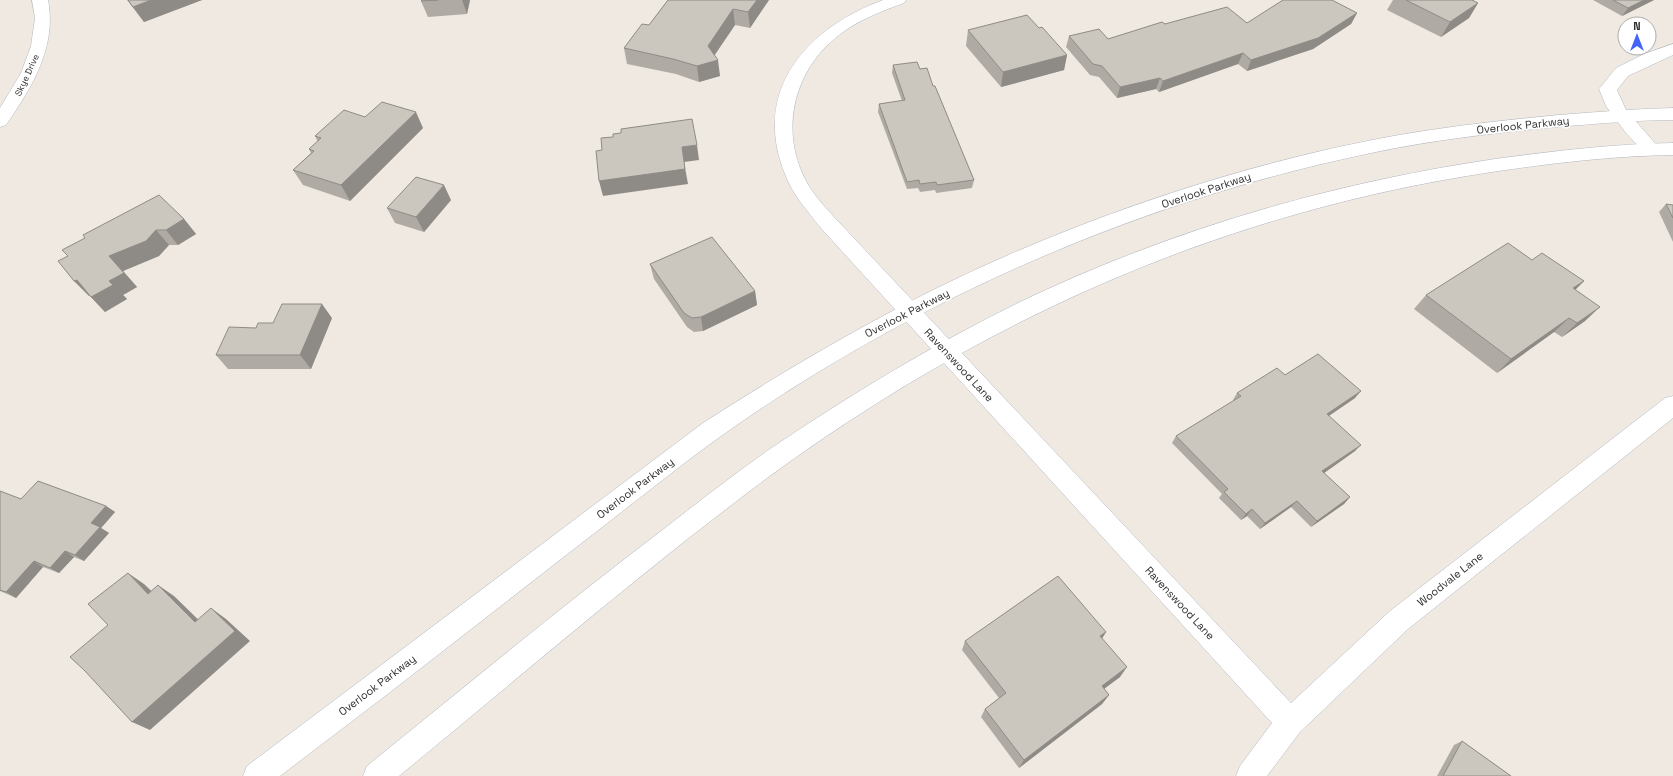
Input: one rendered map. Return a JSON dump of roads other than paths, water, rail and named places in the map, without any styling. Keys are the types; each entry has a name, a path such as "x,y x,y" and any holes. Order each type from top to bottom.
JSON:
{"street":[{"name":"Skye Drive","path":"0,121 17,97 38,51 43,18 40,0"},
{"name":"Ravenswood Lane","path":"898,0 866,12 830,33 814,48 789,88 784,107 783,134 786,152 794,176 809,199 827,222 1290,722"},
{"path":"1650,149 1621,116 1611,100 1608,89 1622,72 1650,58 1673,49"},
{"name":"Overlook Parkway","path":"257,776 708,432 803,370 908,310 1062,241 1118,219 1258,173 1349,151 1422,138 1509,126 1621,116 1673,114"},
{"path":"377,776 627,571 793,446 893,382 946,351 1063,292 1200,237 1267,215 1366,190 1429,176 1535,160 1673,148"},
{"name":"Woodvale Lane","path":"1250,776 1290,722 1398,620 1673,405"}]}
